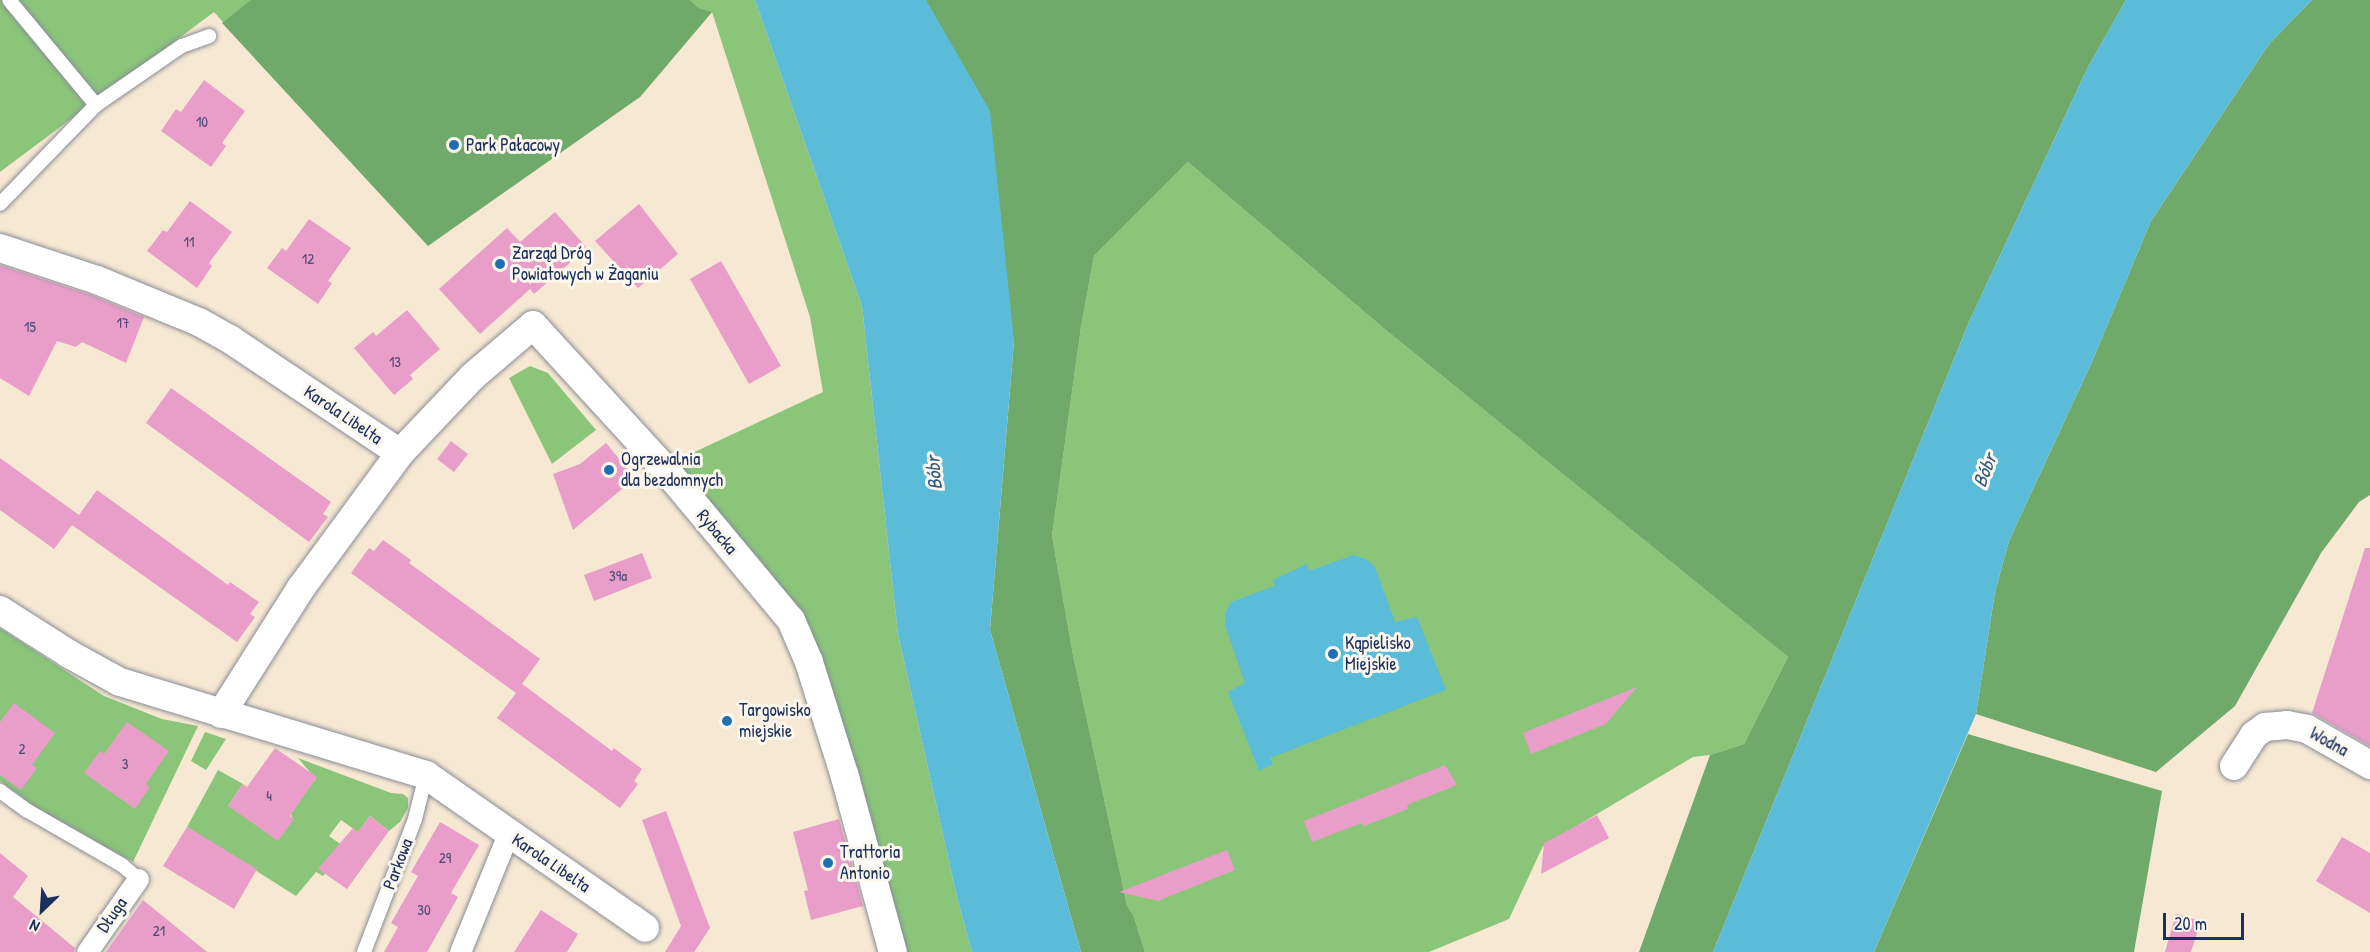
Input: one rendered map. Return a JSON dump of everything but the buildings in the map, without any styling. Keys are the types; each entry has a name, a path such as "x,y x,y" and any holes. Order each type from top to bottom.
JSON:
{"street":[{"name":"Karola Libelta","path":"0,248 97,280 200,322 231,340 400,453 301,588 221,714"},
{"name":"Rybacka","path":"400,453 472,377 533,325 665,469 791,620 809,662 835,745 893,952"},
{"name":"Karola Libelta","path":"0,609 77,659 120,682 426,775 645,928"},
{"name":"Wodna","path":"2234,766 2254,735 2265,727 2287,725 2307,729 2370,765"},
{"path":"460,952 508,834"},
{"name":"Długa","path":"87,952 138,879"}],"lane":[{"path":"9,0 96,105"},
{"path":"0,204 96,105 182,46 208,36"},
{"name":"Parkowa","path":"364,952 415,819 426,775"},
{"path":"0,791 28,811 122,865 138,879"}],"green space":[{"path":"0,0 755,0 862,306 898,634 957,897 972,952 901,952 818,674 671,463 823,392 810,317 712,12 640,97 232,32 214,12 0,172"},
{"name":"Park Pałacowy","path":"251,0 690,0 698,8 712,12 640,97 428,246 222,23"},
{"path":"926,0 2126,0 2087,69 1969,322 1713,952 1639,952 1710,755 1744,744 1788,657 1387,331 1188,162 1094,256 1081,327 1052,536 1073,655 1127,905 1134,917 1145,952 1081,952 990,630 1014,341"},
{"path":"2312,0 2370,0 2370,495 2359,502 2321,553 2235,706 2156,772 1976,714 1995,592 2009,541 2091,364 2151,221 2269,44"},
{"path":"1188,162 1387,331 1788,657 1744,744 1710,755 1693,757 1543,846 1509,919 1429,952 1145,952 1134,917 1127,905 1073,655 1052,536 1081,327 1094,256"},
{"path":"530,366 548,373 596,430 552,464 509,378"},
{"path":"0,628 104,696 162,719 198,726 133,862 35,807 0,781"},
{"path":"205,732 226,739 206,770 191,761"},
{"path":"1968,734 2162,791 2134,952 1874,952"},
{"path":"298,758 391,793 403,794 408,798 408,808 400,822 389,831 370,816 358,832 341,820 329,836 346,848 323,876 316,872 296,896 187,827 218,770 243,784 228,806 292,818 290,809 316,779"}],"water":[{"name":"Bóbr","path":"755,0 926,0 990,111 1014,341 990,630 1081,952 972,952 957,897 898,634 862,306"},
{"name":"Bóbr","path":"2126,0 2312,0 2269,44 2151,221 2091,364 2009,541 1995,592 1976,714 1874,952 1713,952 1969,322 2087,69"},
{"name":"Kąpielisko Miejskie","path":"1354,555 1367,560 1375,567 1395,622 1417,617 1446,690 1270,758 1273,764 1259,771 1228,692 1245,683 1225,625 1225,614 1231,602 1275,586 1273,580 1307,564 1309,571"}],"place":[{"name":"Park Pałacowy","path":"454,145"},
{"name":"Zarząd Dróg Powiatowych w Żaganiu","path":"500,264"},
{"name":"Ogrzewalnia dla bezdomnych","path":"609,470"},
{"name":"Kąpielisko Miejskie","path":"1333,654"},
{"name":"Targowisko miejskie","path":"727,721"},
{"name":"Trattoria Antonio","path":"828,863"}]}
